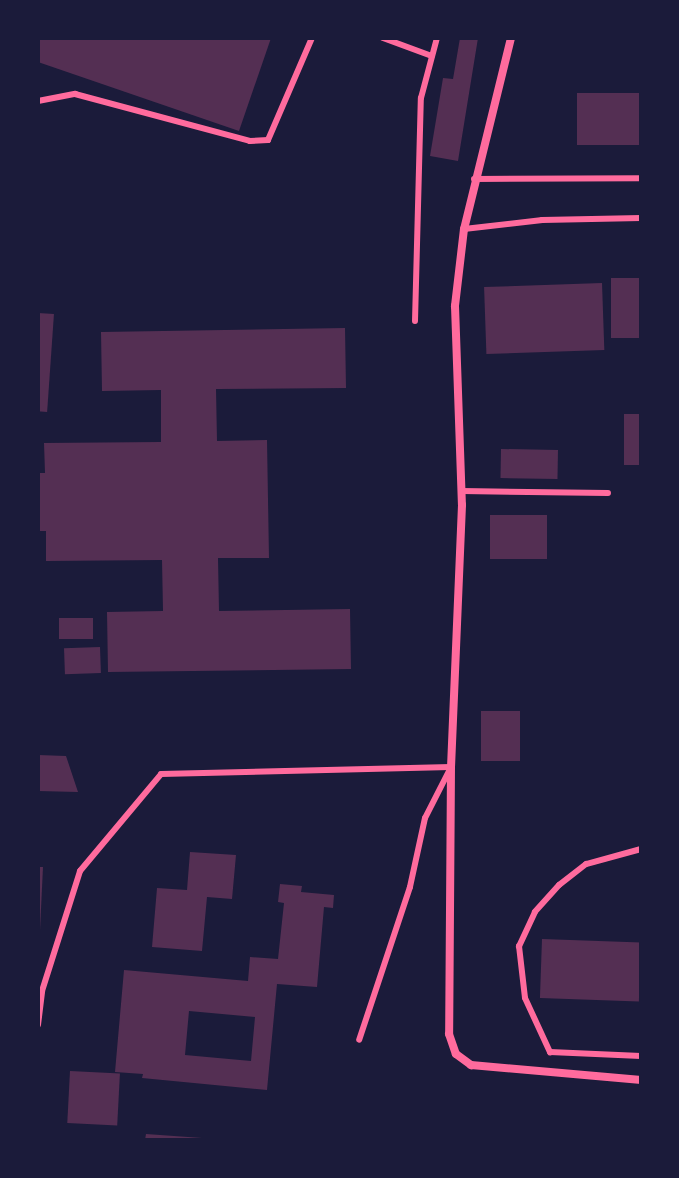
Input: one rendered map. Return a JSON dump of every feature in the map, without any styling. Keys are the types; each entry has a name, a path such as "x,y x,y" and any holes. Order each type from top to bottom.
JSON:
{"street":[{"path":"511,38 474,179 464,229 455,306 462,491 451,767 449,1034 456,1054 471,1065 641,1080"}],"lane":[{"path":"38,101 75,94 250,141 268,140 312,38"},
{"path":"383,38 432,56"},
{"path":"415,321 421,98 437,38"},
{"path":"474,179 641,178"},
{"path":"464,229 542,220 641,218"},
{"path":"462,491 608,493"},
{"path":"38,1025 42,991 80,871 161,774 451,767 425,818 410,887 359,1040"},
{"path":"641,849 586,864 559,885 535,912 519,946 525,998 550,1052 641,1056"}],"building":[{"path":"38,38 271,38 239,131 38,62"},
{"path":"460,38 478,38 458,161 430,156 443,78 453,79"},
{"path":"577,93 641,93 641,145 577,145"},
{"path":"611,278 641,278 641,338 611,338"},
{"path":"602,283 604,350 486,354 484,287"},
{"path":"38,313 54,314 47,412 38,411"},
{"path":"345,328 346,388 216,389 217,441 267,440 269,558 218,558 219,611 350,609 351,669 108,672 107,612 163,611 162,560 46,561 46,531 38,531 38,473 45,473 44,443 161,442 161,390 102,391 101,332"},
{"path":"624,414 641,414 641,465 624,465"},
{"path":"501,449 558,450 557,479 500,478"},
{"path":"490,515 547,515 547,559 490,559"},
{"path":"59,618 93,618 93,639 59,639"},
{"path":"100,647 101,673 65,674 64,648"},
{"path":"481,711 520,711 520,761 481,761"},
{"path":"38,755 66,756 78,792 38,791"},
{"path":"190,852 236,855 232,899 207,897 202,951 152,947 157,888 187,890"},
{"path":"38,867 43,867 40,930 38,930"},
{"path":"280,884 302,886 301,892 334,895 333,908 324,907 317,987 277,984 267,1090 142,1078 143,1074 115,1072 124,970 248,981 250,957 278,959 284,903 278,902","holes":["189,1011 255,1017 251,1061 185,1055"]},
{"path":"542,939 641,942 639,1001 540,998"},
{"path":"70,1071 120,1074 117,1126 67,1123"},
{"path":"146,1134 202,1138 202,1140 145,1140"}]}
